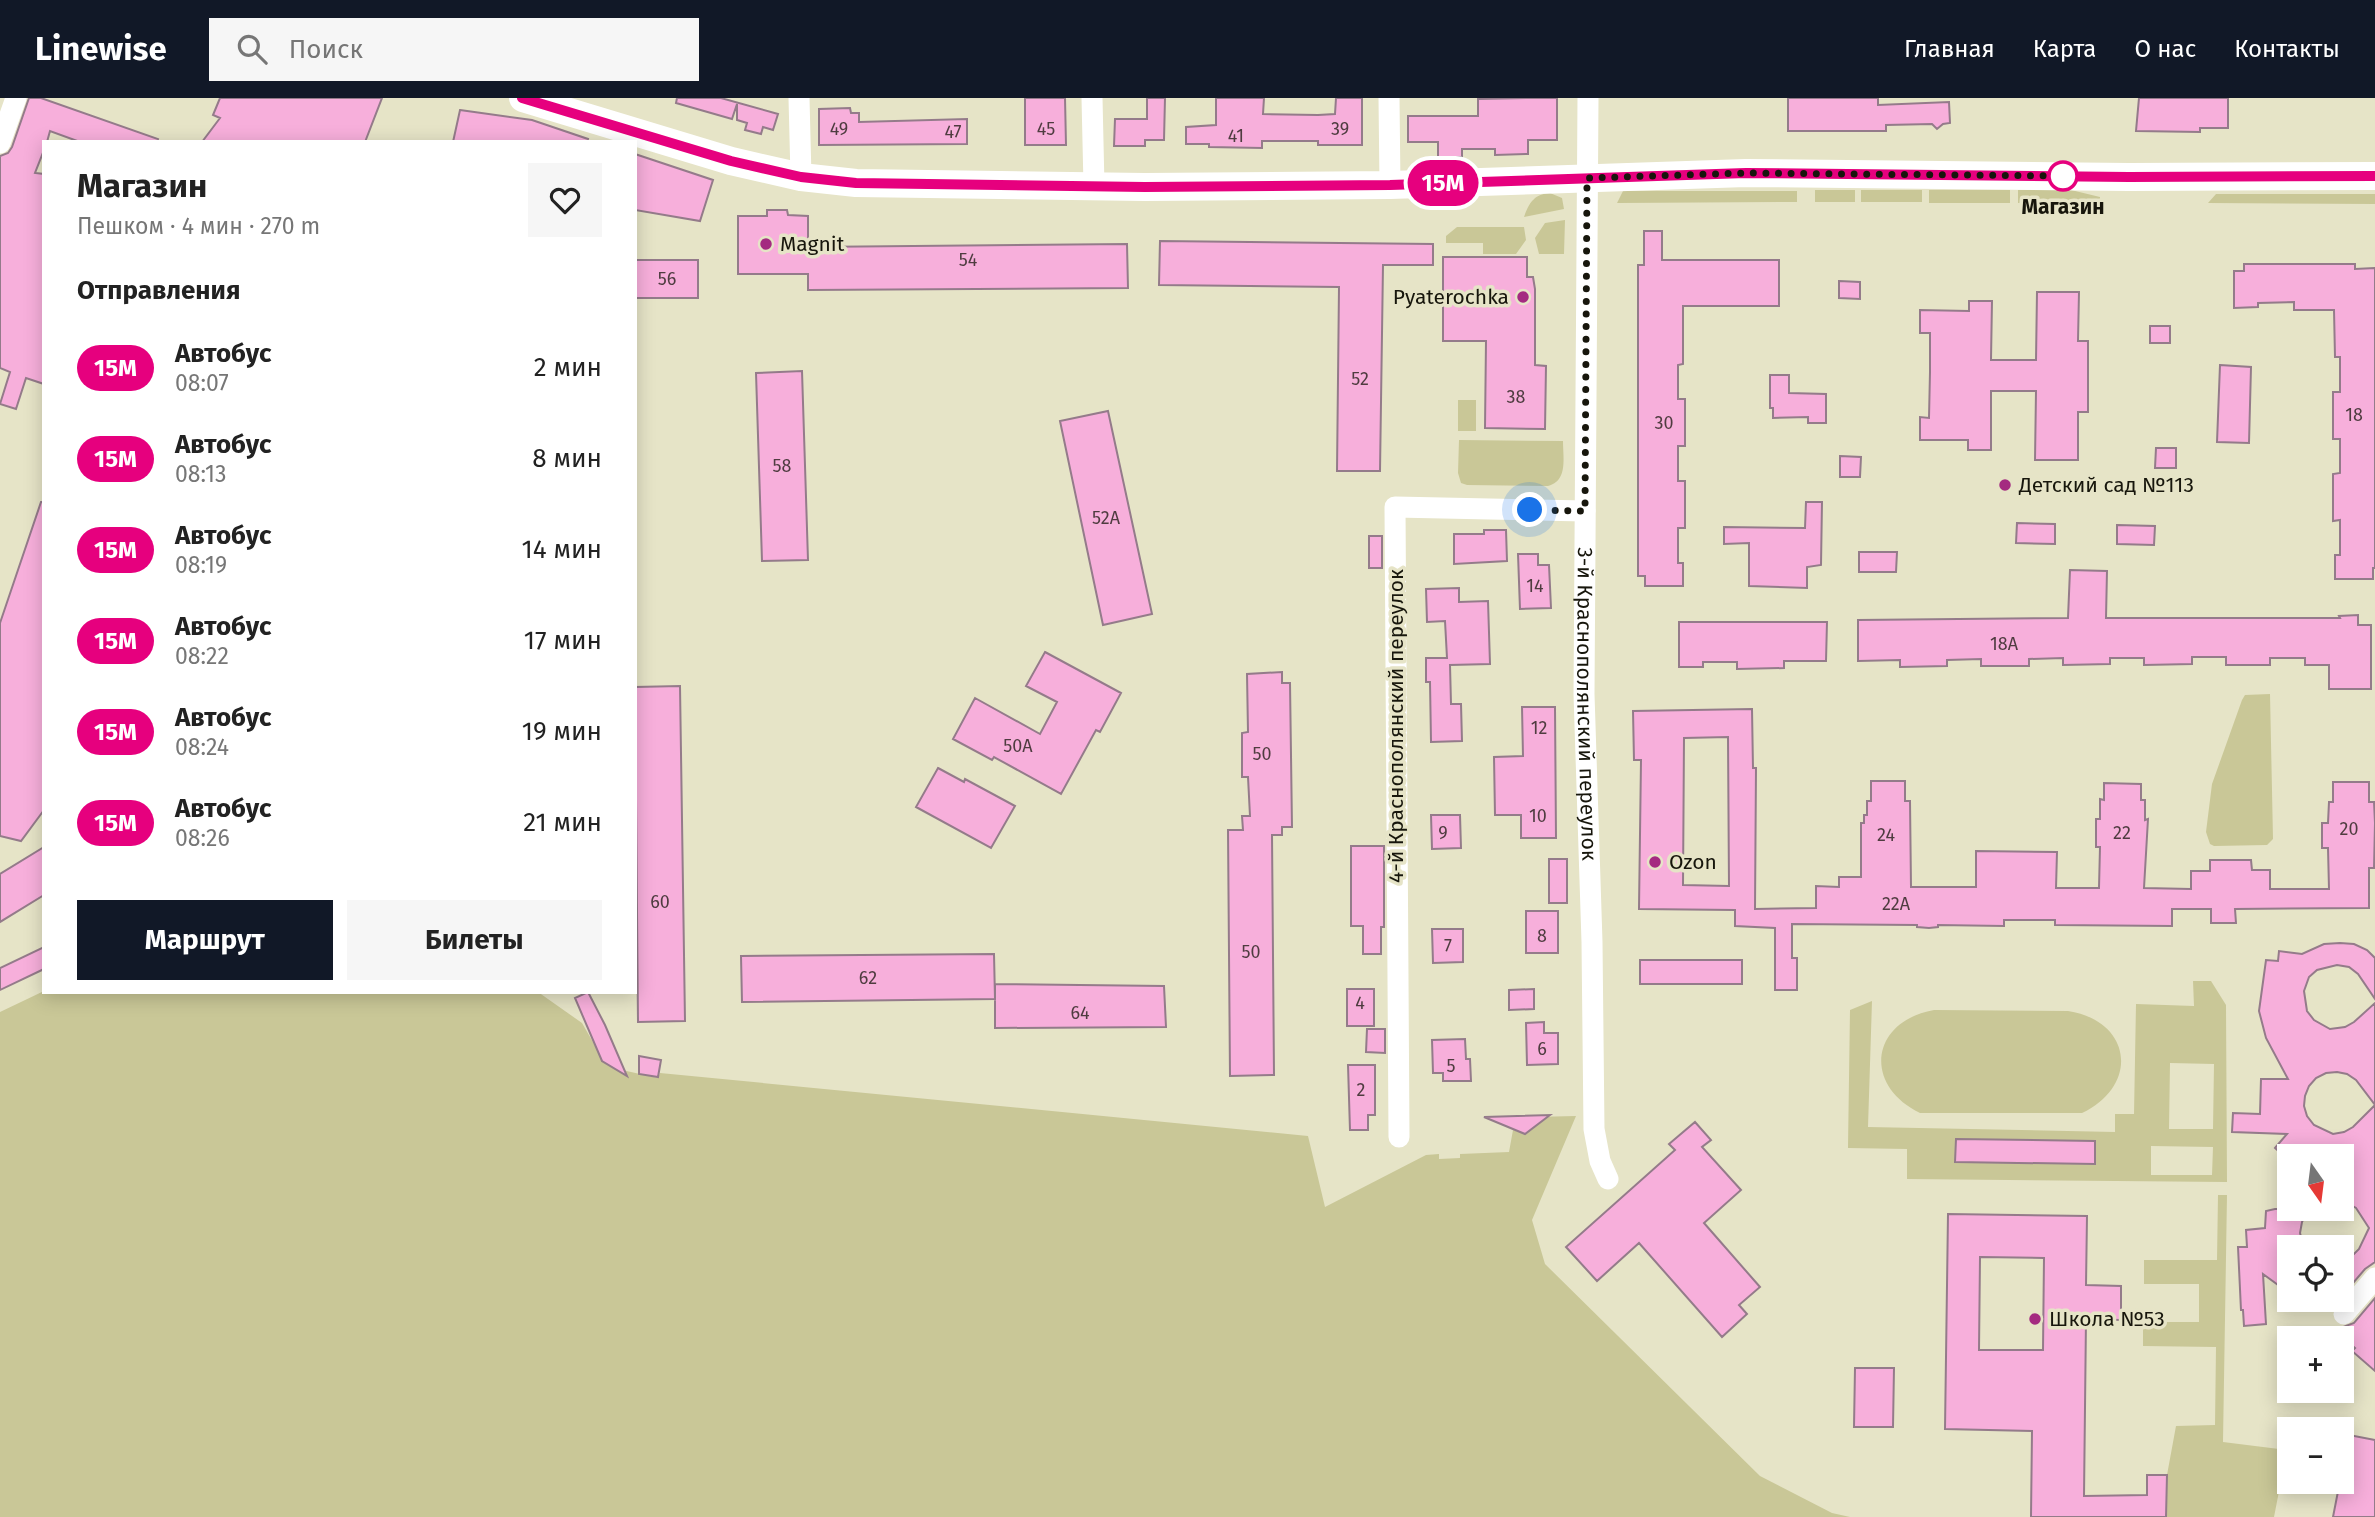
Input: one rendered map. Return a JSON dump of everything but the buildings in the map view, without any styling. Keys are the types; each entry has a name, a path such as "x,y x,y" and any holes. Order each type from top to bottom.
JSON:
{"main road":[{"path":"523,98 731,161 801,177 856,183 1094,186 1390,185 1746,173 2129,177 2375,176"}],"street":[{"path":"0,143 16,98"},
{"path":"799,98 801,177"},
{"path":"1092,98 1094,186"},
{"path":"1389,98 1390,185"},
{"name":"3-й Краснополянский переулок","path":"1588,98 1584,694 1592,942 1594,1129 1600,1161 1608,1179"},
{"name":"4-й Краснополянский переулок","path":"1399,1137 1395,507 1585,511"},
{"path":"2344,1314 2375,1278"}],"shaded area":[{"path":"1815,190 1855,190 1855,202 1815,202"},
{"path":"1861,190 1922,190 1922,202 1861,202"},
{"path":"1929,190 2010,190 2010,203 1929,203"},
{"path":"2018,190 2071,190 2100,197 2100,203 2018,203"},
{"path":"1623,191 1797,191 1797,202 1617,203"},
{"path":"1550,193 1562,198 1564,209 1524,217 1533,200"},
{"path":"2216,194 2375,194 2375,204 2208,203"},
{"path":"1565,220 1564,254 1539,254 1535,238 1545,223"},
{"path":"1457,227 1524,227 1526,240 1516,254 1483,254 1483,243 1446,243 1446,236"},
{"path":"1458,400 1476,400 1476,431 1458,431"},
{"path":"1459,440 1563,441 1562,474 1548,486 1467,485 1461,483 1458,473"},
{"path":"2270,694 2273,839 2267,845 2214,846 2210,844 2206,832 2212,784 2242,700 2245,695"},
{"path":"2193,981 2211,981 2226,1005 2227,1182 1907,1179 1907,1149 1848,1148 1850,1010 1872,1001 1868,1127 2115,1132 2115,1114 2134,1114 2136,1004 2194,1006","holes":["2170,1063 2214,1064 2213,1129 2169,1129","1956,1139 2095,1141 2095,1164 1956,1162","2151,1146 2213,1147 2212,1175 2151,1175"]},
{"path":"42,992 541,994 582,1023 605,1063 613,1068 658,1078 660,1073 1308,1136 1325,1207 1426,1155 1439,1154 1439,1159 1460,1158 1460,1154 1509,1152 1513,1130 1525,1134 1534,1128 1533,1117 1576,1116 1532,1220 1545,1264 1760,1476 1832,1513 1850,1517 0,1517 0,1012"},
{"path":"1934,1010 2068,1011 2089,1017 2105,1027 2116,1040 2121,1055 2120,1071 2113,1087 2101,1101 2082,1113 1920,1113 1901,1101 1889,1087 1882,1071 1882,1055 1887,1040 1897,1027 1913,1016"},
{"path":"2218,1195 2227,1195 2223,1442 2277,1449 2278,1494 2274,1517 2166,1517 2167,1475 2176,1426 2215,1425 2216,1347 2143,1346 2143,1322 2199,1322 2199,1284 2144,1284 2144,1260 2217,1260"}],"bus line":[{"name":"15М","path":"522,98 731,161 801,177 856,183 1145,187 1390,185 1746,173 2129,177 2375,176"}],"place":[{"name":"Магазин","path":"2063,176"},
{"name":"Magnit","path":"766,244"},
{"name":"Pyaterochka","path":"1523,297"},
{"name":"Детский сад №113","path":"2005,485"},
{"name":"Ozon","path":"1655,862"},
{"name":"Школа №53","path":"2035,1319"}],"route":[{"path":"1530,510 1585,511 1587,178 1746,173 2063,176"}]}
